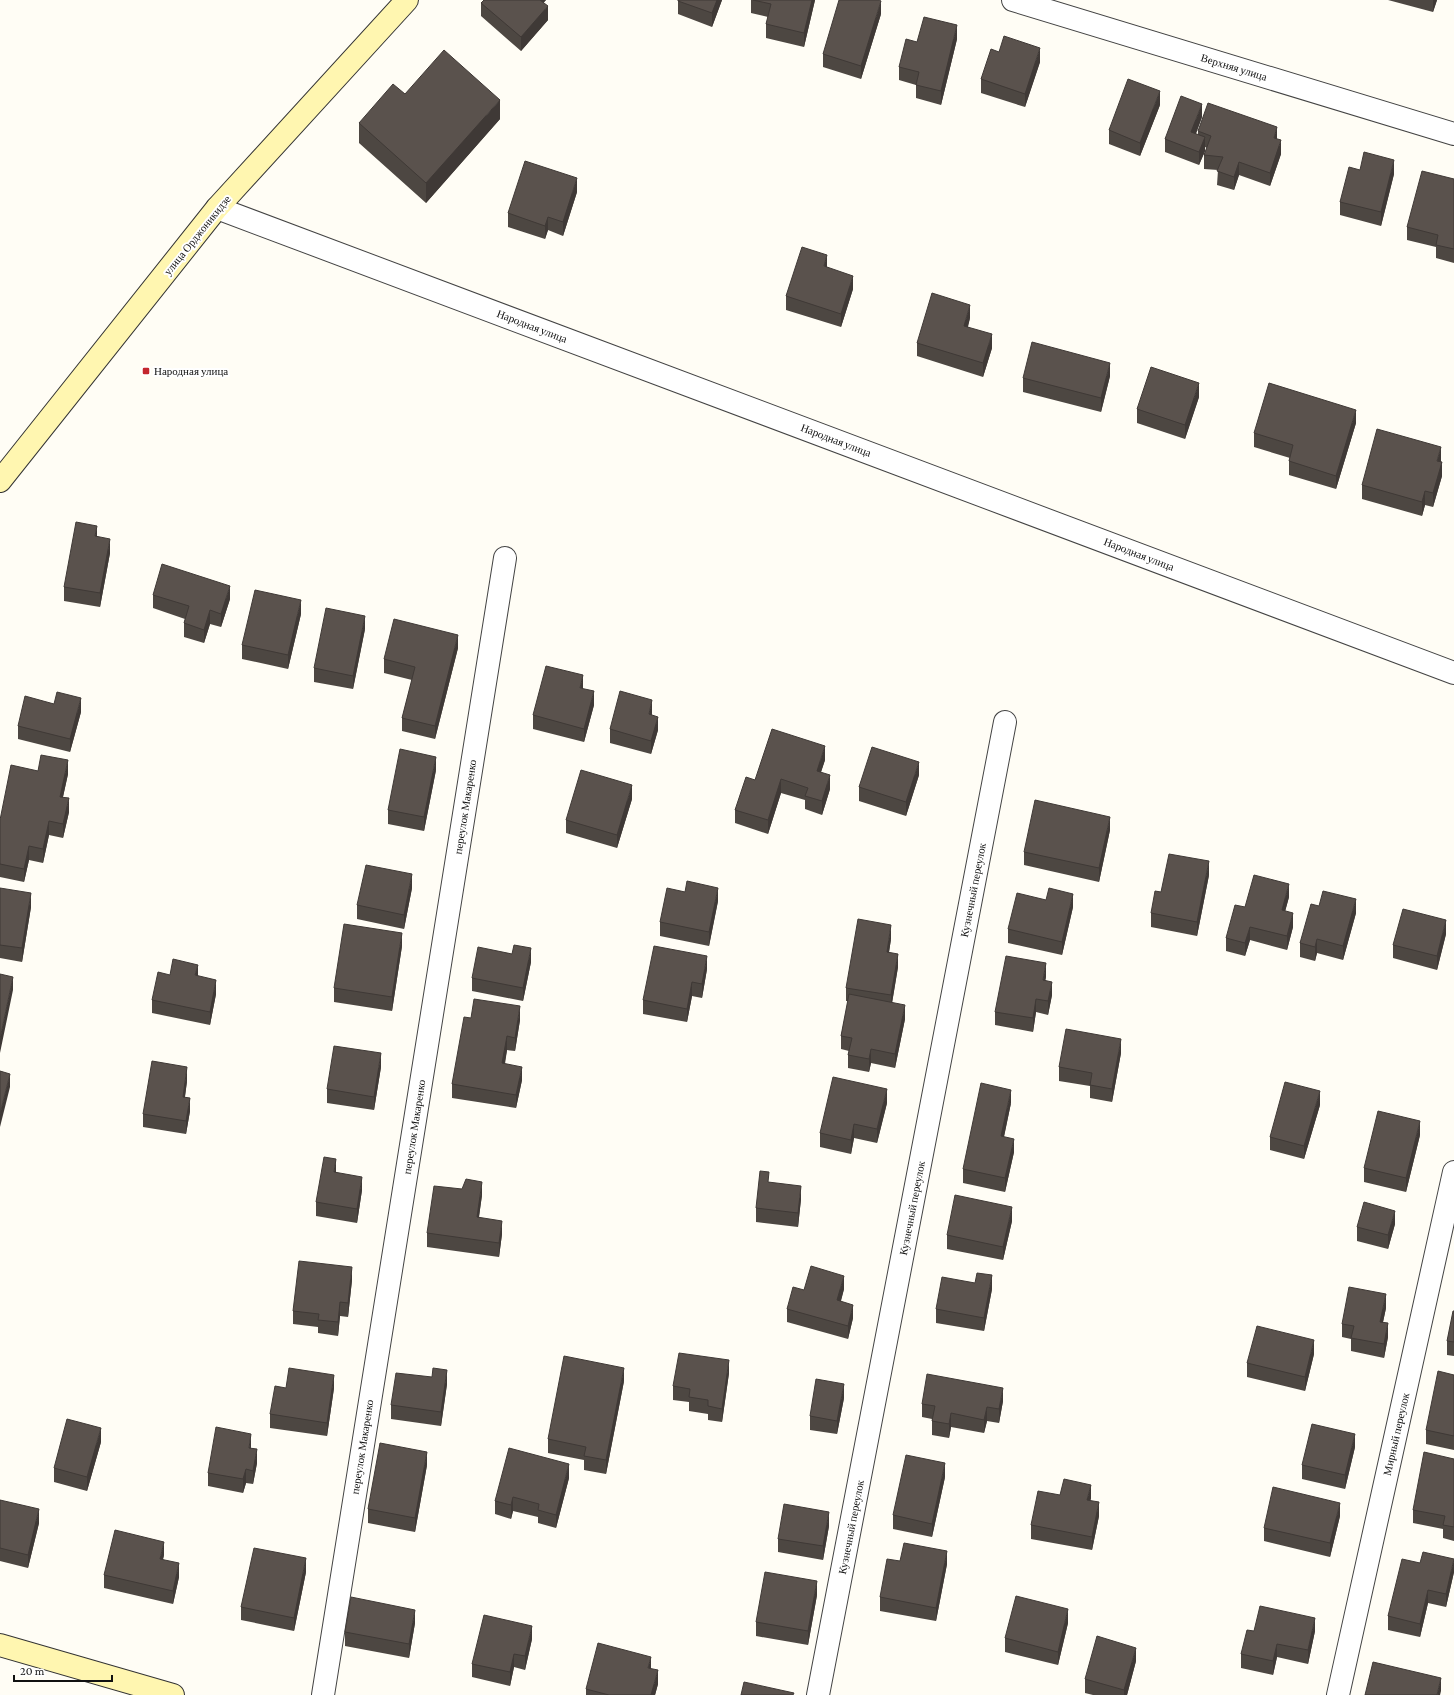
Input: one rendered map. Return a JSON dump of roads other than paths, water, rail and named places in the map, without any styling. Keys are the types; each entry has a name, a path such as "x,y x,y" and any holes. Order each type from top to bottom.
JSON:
{"main road":[{"name":"улица Орджоникидзе","path":"0,481 217,208 407,0"},
{"path":"0,1644 173,1695"}],"street":[{"name":"Верхняя улица","path":"1013,0 1454,134"},
{"name":"Народная улица","path":"217,208 1454,673"},
{"name":"переулок Макаренко","path":"323,1695 505,558"},
{"name":"Кузнечный переулок","path":"818,1695 1005,722"},
{"name":"Мирный переулок","path":"1338,1695 1454,1172"}],"place":[{"name":"Народная улица","path":"146,371"}]}
